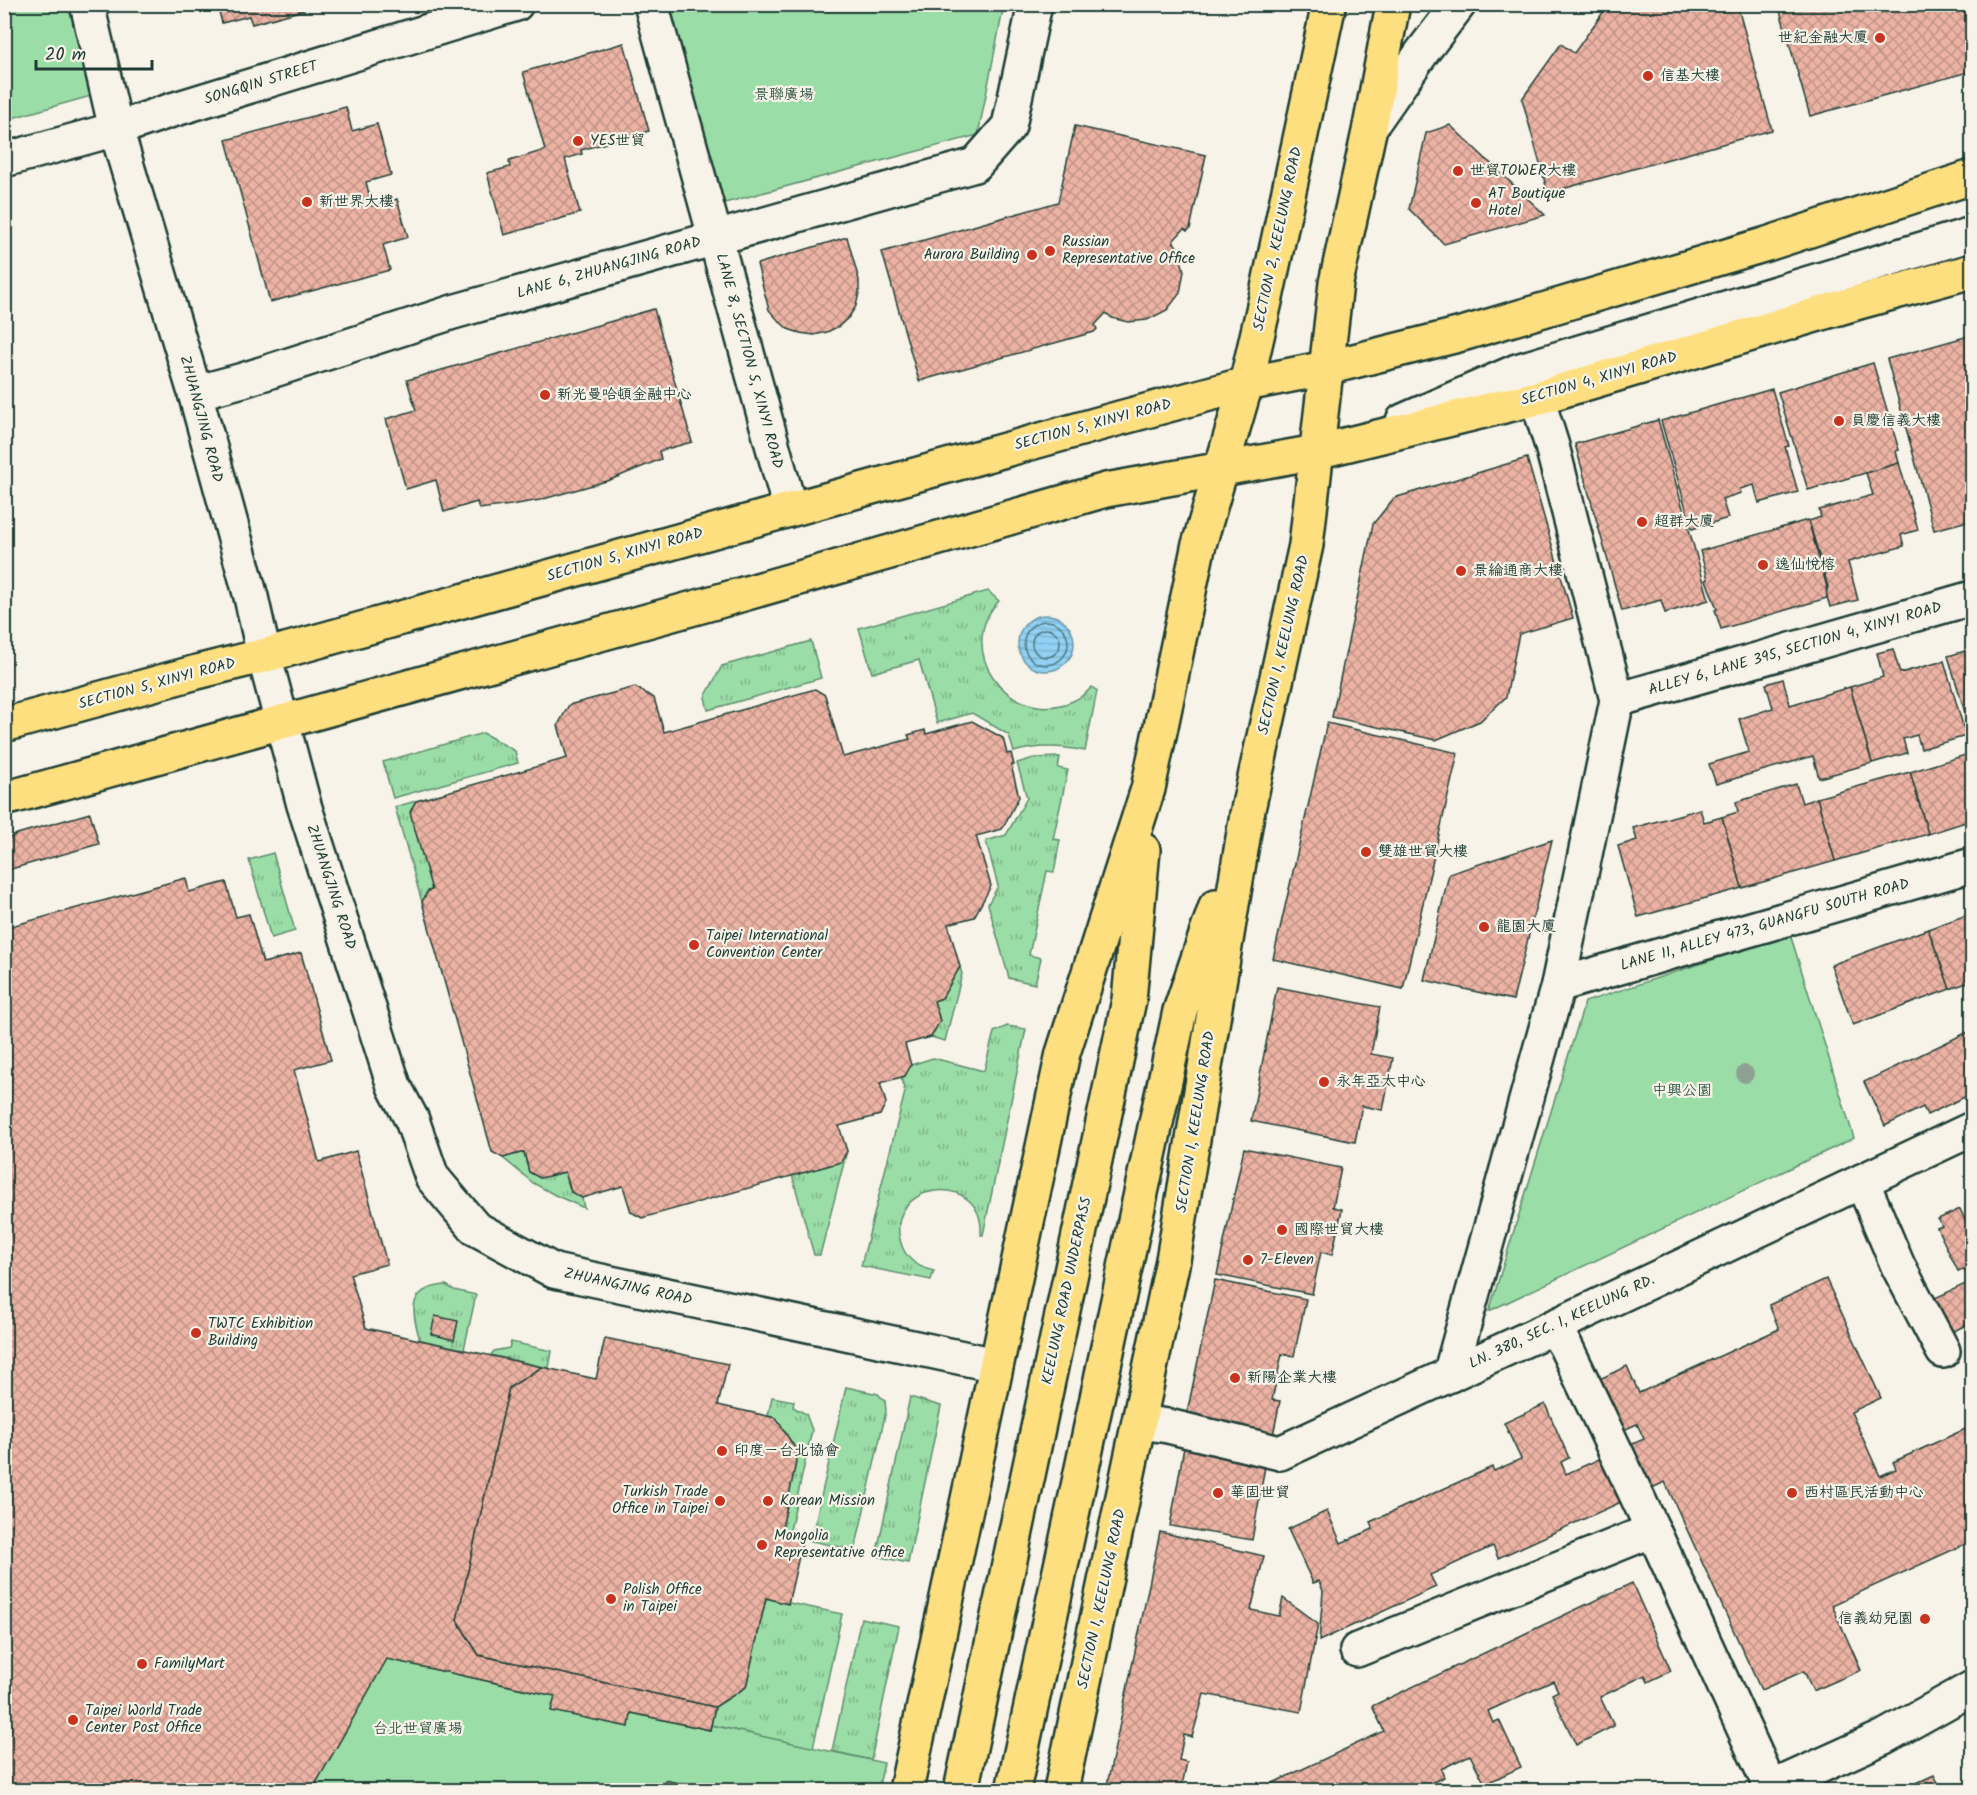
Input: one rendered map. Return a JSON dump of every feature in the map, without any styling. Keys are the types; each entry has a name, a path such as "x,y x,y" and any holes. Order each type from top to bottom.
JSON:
{"main road":[{"name":"SECTION 2, KEELUNG ROAD","path":"1221,471 1246,384 1270,281 1329,4"},
{"path":"1316,452 1336,283 1370,127 1393,4"},
{"path":"1246,384 1418,347 1767,244 1972,177"},
{"name":"SECTION 4, XINYI ROAD","path":"1221,471 1316,452 1537,398 1858,302 1972,272"},
{"name":"SECTION 5, XINYI ROAD","path":"4,725 1246,384"},
{"name":"SECTION 1, KEELUNG ROAD","path":"1061,1791 1173,1260 1247,814 1306,544 1316,452"},
{"path":"4,799 719,601 1106,490 1221,471 1198,548 1148,789 1063,1053 906,1791"},
{"name":"KEELUNG ROAD UNDERPASS","path":"961,1791 1129,1000 1148,789"},
{"path":"1013,1791 1180,1011 1247,814"}],"street":[{"name":"ZHUANGJING ROAD","path":"87,4 116,129 195,393 251,597 304,805 394,1086 412,1120 432,1177 475,1228 554,1271 996,1365"},
{"name":"SONGQIN STREET","path":"4,160 116,129 516,4"},
{"name":"LANE 8, SECTION 5, XINYI ROAD","path":"651,4 790,509"},
{"name":"LANE 6, ZHUANGJING ROAD","path":"195,393 243,380 453,312 975,165 1009,126 1035,4"},
{"path":"1370,127 1459,4"},
{"path":"1316,452 1415,417 1516,371 1972,234"},
{"path":"1450,1375 1558,985 1617,700 1537,398"},
{"name":"ALLEY 6, LANE 395, SECTION 4, XINYI ROAD","path":"1617,700 1972,598"},
{"name":"LANE 11, ALLEY 473, GUANGFU SOUTH ROAD","path":"1558,985 1972,866"},
{"name":"LN. 380, SEC. 1, KEELUNG RD.","path":"1140,1422 1168,1426 1280,1453 1972,1129"},
{"path":"1862,1181 1898,1266 1943,1351"},
{"path":"1553,1327 1565,1345 1653,1530 1769,1789 1884,1737 1972,1688"},
{"path":"1357,1650 1653,1530"}],"green space":[{"path":"5,5 99,5 109,91 5,120"},
{"name":"景聯廣場","path":"666,5 1004,5 978,135 721,204"},
{"path":"988,591 999,601 986,619 982,639 984,659 993,677 1006,691 1023,702 1043,707 1069,703 1092,687 1097,691 1085,751 1049,747 1014,752 1009,735 972,713 937,723 919,660 872,673 859,628"},
{"path":"811,641 821,678 708,710 705,697 722,666"},
{"path":"483,733 515,751 518,763 393,798 383,762"},
{"path":"1060,757 1058,768 1068,770 1053,839 1060,840 1054,872 1047,871 1029,955 1041,958 1035,984 1009,978 988,904 998,886 986,841 1006,835 1027,798 1017,763 1034,758"},
{"path":"416,801 432,890 428,891 422,902 395,807"},
{"path":"273,853 295,931 271,938 249,860"},
{"name":"中興公園","path":"1790,934 1854,1138 1489,1311 1585,1002"},
{"path":"960,967 962,974 945,1041 931,1037 940,1021 934,1001 942,998"},
{"path":"1007,1026 1026,1029 983,1235 981,1235 978,1213 967,1199 952,1192 934,1191 918,1196 905,1208 899,1224 904,1251 915,1263 934,1271 931,1280 861,1266 905,1092 901,1077 911,1065 933,1058 984,1071 994,1032"},
{"path":"847,1151 820,1255 814,1255 792,1175"},
{"path":"524,1152 529,1172 540,1178 565,1172 571,1192 582,1198 584,1208 533,1183 503,1158"},
{"path":"446,1285 454,1290 476,1295 464,1349 420,1340 415,1319 415,1302 424,1291"},
{"path":"511,1342 552,1351 549,1368 491,1355 494,1351 509,1348"},
{"path":"846,1387 878,1394 885,1401 886,1411 855,1550 811,1541"},
{"path":"772,1397 794,1401 793,1407 806,1414 812,1430 789,1535 781,1533 798,1453 776,1418 768,1416"},
{"path":"910,1397 941,1406 908,1563 876,1556"},
{"path":"766,1598 842,1614 813,1748 711,1725 715,1707 746,1687"},
{"path":"861,1618 899,1626 871,1760 832,1751"},
{"name":"台北世貿廣場","path":"387,1659 710,1730 711,1725 884,1763 878,1790 312,1790"}],"water":[{"path":"1041,615 1051,615 1066,623 1072,632 1074,643 1072,654 1066,663 1051,671 1041,671 1030,666 1023,659 1018,648 1018,638 1023,627 1030,620"}],"building":[{"path":"217,4 303,4 304,10 252,24 249,16 222,23"},
{"path":"1244,4 1271,4 1270,12"},
{"name":"信基大樓","path":"1609,4 1690,4 1695,8 1707,4 1737,4 1772,130 1548,193 1522,99 1561,44 1574,53"},
{"name":"世紀金融大廈","path":"1778,4 1972,4 1972,71 1810,116"},
{"name":"YES世貿","path":"624,43 649,131 581,150 582,154 565,159 580,213 504,235 487,173 510,167 509,161 545,150 523,72"},
{"name":"新世界大樓","path":"346,107 352,131 377,124 391,175 366,182 372,206 397,199 408,237 383,245 390,270 270,302 226,140"},
{"name":"世貿TOWER大樓","path":"1450,125 1545,215 1444,244 1409,209 1426,133"},
{"name":"Aurora Building","path":"1075,126 1206,155 1190,229 1187,231 1184,229 1173,241 1178,248 1184,271 1180,293 1167,310 1147,320 1128,322 1112,318 1106,313 1095,325 1097,329 1094,332 919,381 882,252 1058,202"},
{"path":"847,237 859,280 856,306 849,317 839,326 814,335 788,329 769,310 757,264"},
{"name":"新光曼哈頓金融中心","path":"654,309 692,442 659,451 661,459 610,480 540,500 511,505 479,509 477,502 444,512 436,480 406,489 386,419 416,410 407,380"},
{"path":"1972,335 1972,520 1934,530 1887,359"},
{"name":"員慶信義大樓","path":"1873,363 1899,450 1896,451 1899,463 1808,490 1778,392"},
{"path":"1772,389 1789,446 1785,447 1798,492 1759,503 1754,485 1740,489 1741,493 1722,499 1728,518 1692,529 1661,421"},
{"name":"超群大廈","path":"1658,420 1709,600 1665,613 1661,600 1622,611 1575,444"},
{"name":"景綸通商大樓","path":"1527,458 1573,618 1519,634 1506,697 1480,721 1436,740 1332,717 1373,524 1394,498"},
{"path":"1899,463 1918,530 1901,535 1904,546 1848,562 1858,600 1830,607 1826,593 1828,587 1809,521 1821,517 1819,510 1873,495 1866,473"},
{"name":"逸仙悅榕","path":"1808,520 1827,587 1827,598 1721,629 1700,551"},
{"path":"1893,649 1900,673 1944,661 1966,736 1921,749 1917,735 1903,739 1907,753 1872,763 1850,687 1883,677 1877,653"},
{"path":"1972,649 1972,714 1966,716 1948,656"},
{"path":"1783,679 1790,705 1850,687 1872,763 1819,778 1813,756 1716,784 1709,764 1749,752 1739,719 1773,708 1766,684"},
{"name":"Taipei International Convention Center","path":"635,687 654,698 664,732 815,689 825,695 843,757 910,739 908,735 925,730 926,734 972,721 1003,738 1007,754 1011,753 1014,765 1011,765 1019,797 1002,829 976,836 991,886 974,917 948,924 960,967 942,998 934,1001 940,1021 931,1037 905,1044 911,1065 905,1076 880,1083 886,1103 880,1115 839,1126 847,1151 841,1162 642,1218 631,1212 623,1186 582,1198 571,1192 565,1172 540,1178 529,1172 524,1152 503,1158 492,1152 422,902 428,891 432,890 410,812 416,801 567,758 558,725 569,705"},
{"name":"雙雄世貿大樓","path":"1327,723 1458,753 1403,989 1273,959"},
{"path":"1972,753 1972,820 1928,834 1910,772"},
{"path":"1910,772 1928,834 1835,861 1817,798"},
{"path":"1796,784 1802,803 1817,798 1835,861 1742,888 1722,817 1738,812 1736,802"},
{"path":"1700,809 1704,822 1722,817 1742,888 1638,917 1618,846 1637,840 1633,828"},
{"path":"90,813 99,844 4,871 4,841 17,834"},
{"name":"龍園大廈","path":"1552,840 1513,1000 1424,980 1449,874"},
{"name":"TWTC Exhibition Building","path":"186,878 189,892 226,882 236,917 249,914 263,963 301,953 331,1060 294,1070 319,1162 356,1151 387,1264 350,1274 366,1328 542,1367 509,1388 457,1620 479,1655 715,1707 710,1730 631,1713 629,1727 551,1711 555,1696 387,1659 312,1790 4,1790 4,928"},
{"path":"1972,913 1972,981 1950,989 1928,929"},
{"path":"1928,929 1950,989 1853,1025 1831,965"},
{"name":"永年亞太中心","path":"1277,987 1380,1007 1371,1054 1393,1058 1383,1110 1362,1106 1355,1142 1251,1121"},
{"path":"1972,1030 1972,1083 1966,1086 1971,1094 1927,1115 1923,1107 1885,1126 1864,1082"},
{"name":"國際世貿大樓","path":"1244,1148 1341,1168 1333,1207 1342,1209 1332,1255 1321,1252 1312,1294 1217,1275"},
{"path":"1960,1209 1972,1235 1972,1322 1952,1332 1935,1298 1970,1282 1964,1269 1958,1271 1937,1228 1942,1226 1938,1219"},
{"path":"1826,1279 1881,1398 1851,1412 1880,1476 1896,1469 1893,1462 1972,1426 1972,1541 1832,1605 1861,1670 1813,1691 1804,1671 1761,1690 1665,1482 1498,1558 1493,1546 1430,1575 1436,1587 1319,1641 1323,1591 1319,1581 1313,1583 1288,1529 1327,1511 1341,1543 1373,1529 1370,1522 1492,1467 1494,1471 1521,1459 1504,1423 1545,1404 1569,1458 1561,1462 1566,1474 1644,1439 1637,1424 1610,1436 1587,1385 1627,1366 1639,1393 1779,1329 1769,1305"},
{"name":"新陽企業大樓","path":"1215,1280 1306,1299 1294,1356 1282,1354 1272,1400 1280,1401 1271,1445 1184,1427"},
{"path":"435,1316 458,1321 454,1340 431,1334"},
{"path":"605,1338 728,1364 718,1405 776,1418 798,1453 781,1533 803,1539 788,1604 766,1598 746,1687 715,1707 479,1655 457,1620 509,1388 542,1367 596,1379"},
{"name":"華固世貿","path":"1184,1447 1266,1461 1252,1540 1170,1526"},
{"path":"1160,1532 1264,1556 1251,1610 1279,1616 1283,1598 1318,1624 1301,1712 1204,1694 1192,1737 1184,1735 1179,1760 1187,1762 1181,1790 1106,1790"},
{"path":"1632,1583 1671,1671 1648,1682 1645,1675 1600,1697 1614,1726 1576,1745 1552,1694 1558,1691 1553,1681 1488,1711 1493,1723 1499,1720 1521,1767 1485,1784 1470,1755 1441,1769 1444,1777 1416,1790 1258,1790 1384,1731 1372,1706"},
{"path":"1934,1775 1942,1790 1901,1790"},
{"path":"665,1780 704,1789 663,1790"}],"place":[{"name":"世紀金融大廈","path":"1880,38"},
{"name":"信基大樓","path":"1648,76"},
{"name":"YES世貿","path":"578,141"},
{"name":"世貿TOWER大樓","path":"1458,171"},
{"name":"新世界大樓","path":"307,202"},
{"name":"AT Boutique Hotel","path":"1476,203"},
{"name":"Russian Representative Office","path":"1050,251"},
{"name":"Aurora Building","path":"1032,255"},
{"name":"新光曼哈頓金融中心","path":"545,395"},
{"name":"員慶信義大樓","path":"1839,421"},
{"name":"超群大廈","path":"1642,522"},
{"name":"逸仙悅榕","path":"1763,565"},
{"name":"景綸通商大樓","path":"1461,571"},
{"name":"雙雄世貿大樓","path":"1366,852"},
{"name":"龍園大廈","path":"1484,927"},
{"name":"Taipei International Convention Center","path":"694,945"},
{"name":"永年亞太中心","path":"1324,1082"},
{"name":"國際世貿大樓","path":"1282,1230"},
{"name":"7-Eleven","path":"1248,1260"},
{"name":"TWTC Exhibition Building","path":"196,1333"},
{"name":"新陽企業大樓","path":"1235,1378"},
{"name":"印度－台北協會","path":"722,1451"},
{"name":"華固世貿","path":"1218,1493"},
{"name":"西村區民活動中心","path":"1792,1493"},
{"name":"Turkish Trade Office in Taipei","path":"720,1501"},
{"name":"Korean Mission","path":"768,1501"},
{"name":"Mongolia Representative office","path":"762,1545"},
{"name":"Polish Office in Taipei","path":"611,1599"},
{"name":"信義幼兒園","path":"1925,1619"},
{"name":"FamilyMart","path":"142,1664"},
{"name":"Taipei World Trade Center Post Office","path":"73,1720"}]}
